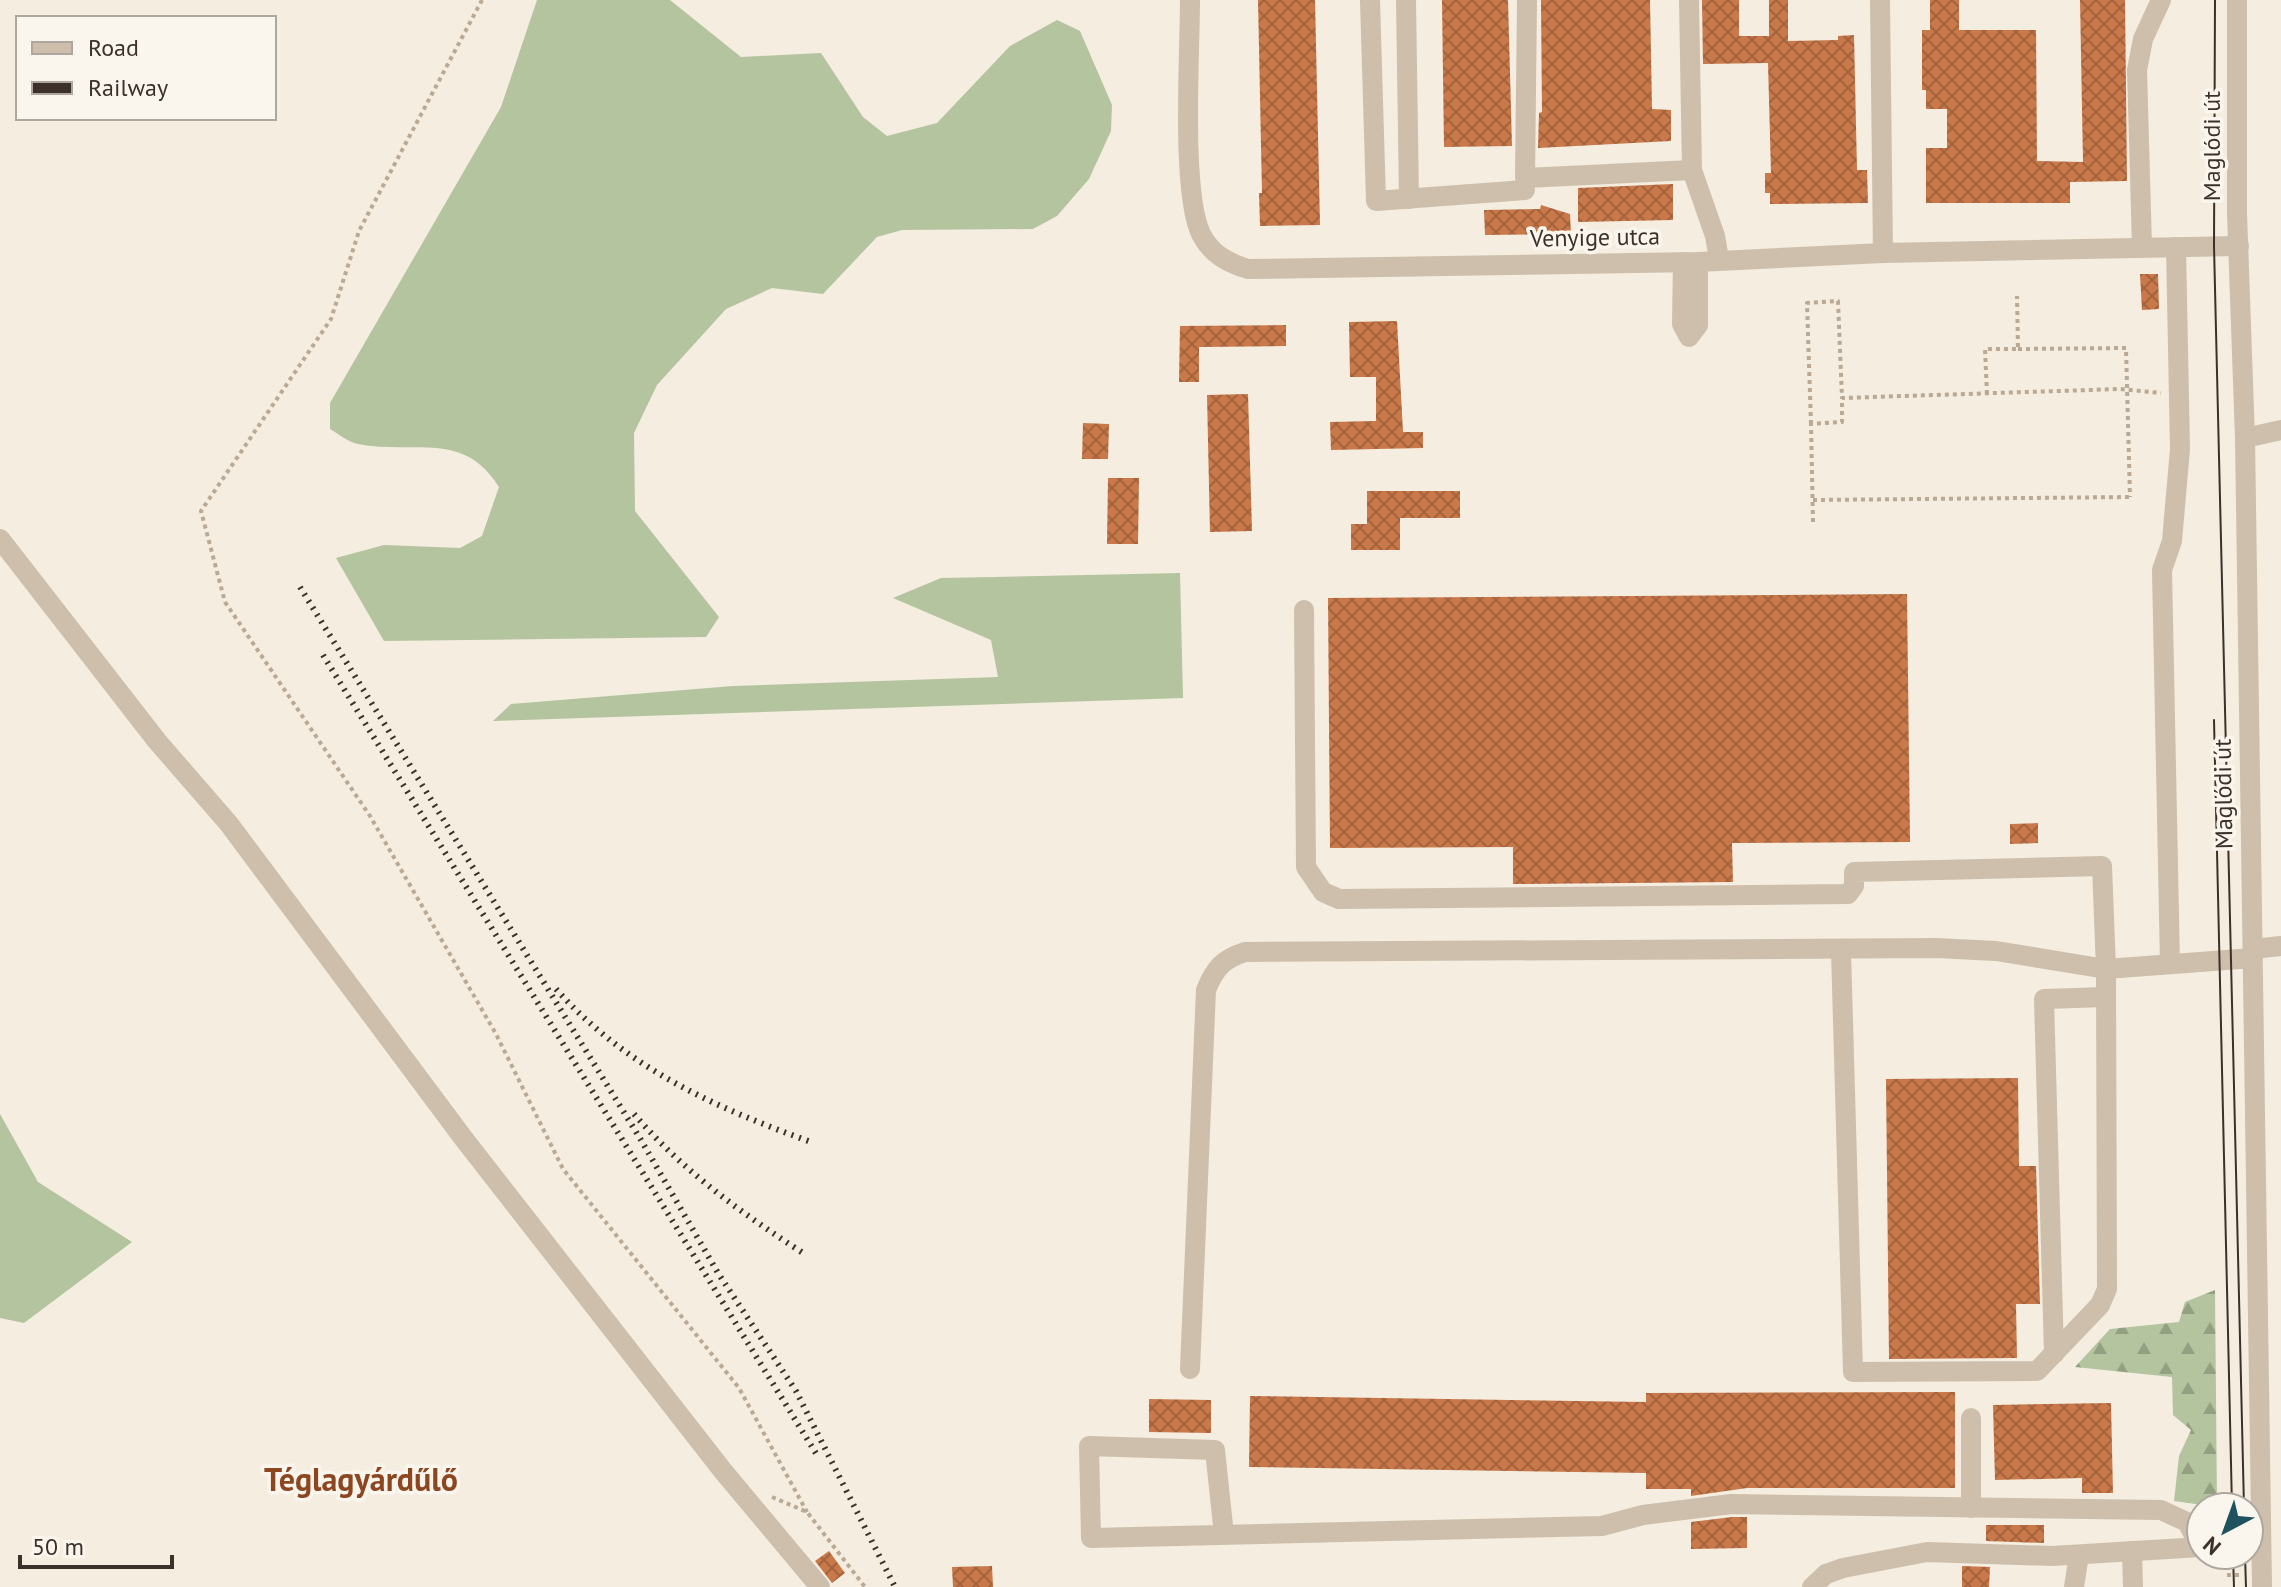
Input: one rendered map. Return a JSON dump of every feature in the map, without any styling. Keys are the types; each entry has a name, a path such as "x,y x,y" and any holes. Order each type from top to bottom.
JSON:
{"street":[{"name":"Venyige utca","path":"1190,0 1193,209 1202,237 1231,265 1264,270 1690,262 1883,253 2239,246"},
{"path":"1370,0 1376,201 1525,190"},
{"path":"1406,0 1409,199"},
{"path":"1527,0 1525,178 1692,170"},
{"path":"1689,0 1692,170 1715,236 1719,259"},
{"path":"1880,0 1883,253"},
{"path":"2142,247 2137,70 2143,39 2161,0"},
{"name":"Maglódi út","path":"2237,0 2263,1491"},
{"path":"2170,964 2162,570 2172,541 2180,449 2176,247"},
{"path":"2245,438 2281,430"},
{"path":"0,539 157,741 229,824 464,1139 777,1537 820,1587"},
{"path":"1304,610 1306,867 1312,880 1339,899 1848,894 1854,886 1854,872 2102,866 2106,969 2107,1289 2100,1305 2037,1371 1853,1372 1841,951"},
{"path":"1190,1369 1206,990 1214,972 1226,958 1245,952 1996,951 2106,969 2253,954 2281,946"},
{"path":"2054,1354 2044,999 2106,997"},
{"path":"1971,1418 1971,1508"},
{"path":"1224,1535 1215,1450 1089,1446 1091,1538 1224,1535 1602,1526 1643,1515 1731,1504 2161,1510 2185,1521"},
{"path":"1812,1587 1826,1574 1843,1568 1927,1552 2079,1555 2185,1548"},
{"path":"2132,1551 2133,1587"},
{"path":"2074,1587 2079,1555"}],"path":[{"path":"482,0 359,231 331,319 201,511 225,602 370,816 496,1034 563,1169 739,1388 807,1512 865,1587"},
{"path":"2017,296 2018,349"},
{"path":"1811,424 1842,422 1838,301 1807,303 1813,522"},
{"path":"1813,500 2131,497 2126,348 1985,349 1987,394"},
{"path":"1842,398 2128,391 2179,394"},
{"path":"763,1493 807,1512"}],"green space":[{"path":"537,0 670,0 741,57 821,53 863,117 887,136 937,123 1010,46 1057,20 1080,31 1112,105 1111,131 1089,179 1057,216 1033,229 902,230 877,237 823,294 772,288 726,309 657,385 634,433 635,511 719,617 706,637 384,641 336,558 384,545 460,548 482,536 499,487 485,469 470,457 453,451 379,447 351,442 330,429 330,403 501,107"},
{"path":"1180,573 1183,698 493,721 511,704 733,686 998,677 991,640 893,598 941,578"},
{"path":"0,1114 38,1182 132,1242 24,1323 0,1318"},
{"path":"2215,1290 2217,1491 2185,1491 2185,1503 2174,1501 2179,1456 2191,1430 2173,1415 2172,1377 2075,1367 2110,1329 2179,1322 2185,1302"}],"building":[{"path":"1258,0 1315,0 1320,225 1260,226"},
{"path":"1442,0 1508,0 1512,146 1444,147"},
{"path":"1541,0 1650,0 1652,109 1671,110 1671,141 1538,148 1539,113 1542,112"},
{"path":"1702,0 1739,0 1739,36 1769,36 1769,0 1788,0 1788,41 1838,40 1838,36 1854,35 1857,170 1867,170 1868,203 1770,204 1770,193 1765,193 1765,173 1771,173 1768,63 1703,64"},
{"path":"1930,0 1959,0 1959,30 2036,30 2037,161 2083,162 2080,0 2125,0 2127,181 2070,182 2070,203 1926,203 1926,148 1947,148 1947,109 1926,109 1926,90 1922,90 1922,30 1930,30"},
{"path":"1673,184 1673,220 1578,222 1578,188"},
{"path":"1541,205 1570,214 1571,234 1485,235 1484,210 1540,209"},
{"path":"2140,274 2158,274 2159,309 2142,310"},
{"path":"1397,321 1403,432 1423,432 1423,448 1331,450 1330,422 1376,421 1376,377 1350,377 1349,322"},
{"path":"1286,325 1286,346 1199,347 1199,382 1179,382 1180,326"},
{"path":"1248,394 1252,531 1210,532 1207,395"},
{"path":"1083,423 1109,424 1108,459 1082,459"},
{"path":"1108,478 1139,478 1138,544 1107,544"},
{"path":"1367,491 1460,491 1460,518 1400,518 1400,550 1351,550 1351,524 1367,524"},
{"path":"1907,594 1910,842 1732,843 1733,882 1513,884 1513,847 1330,848 1328,598"},
{"path":"2038,823 2038,843 2010,844 2010,824"},
{"path":"2018,1078 2019,1166 2036,1166 2040,1304 2016,1304 2017,1358 1889,1359 1886,1079"},
{"path":"1955,1392 1955,1488 1747,1488 1691,1496 1691,1489 1646,1489 1646,1473 1249,1467 1250,1396 1646,1402 1646,1393"},
{"path":"1149,1399 1211,1400 1211,1433 1149,1432"},
{"path":"2111,1403 2113,1493 2082,1493 2082,1478 1995,1480 1993,1405"},
{"path":"1747,1517 1747,1548 1691,1549 1691,1522"},
{"path":"1986,1525 2044,1525 2044,1543 1986,1541"},
{"path":"829,1551 845,1573 832,1583 815,1561"},
{"path":"992,1566 993,1587 953,1587 952,1567"},
{"path":"1962,1566 1990,1567 1989,1587 1962,1587"}],"tram line":[{"path":"2215,0 2214,246 2244,1491"},
{"path":"2214,720 2232,1491"},
{"path":"2234,1571 2234,1587"},
{"path":"2246,1571 2246,1587"}],"railway":[{"path":"300,587 641,1140 718,1273 796,1391 895,1587"},
{"path":"323,655 817,1455"},
{"path":"556,989 583,1017 643,1064 708,1100 814,1143"},
{"path":"634,1114 672,1154 713,1190 803,1253"}],"district":[{"name":"Téglagyárdűlő","path":"361,1479"}]}
